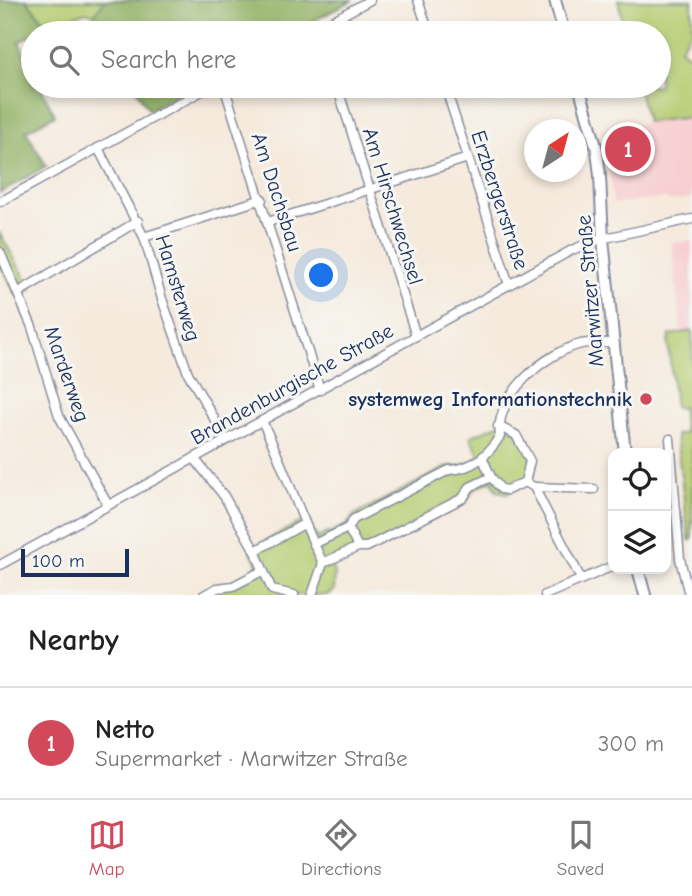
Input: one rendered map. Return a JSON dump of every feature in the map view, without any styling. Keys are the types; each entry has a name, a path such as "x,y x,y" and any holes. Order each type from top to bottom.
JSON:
{"main road":[{"path":"555,0 561,21"},
{"name":"Marwitzer Straße","path":"582,98 597,150 603,239 625,448"},
{"path":"639,574 645,595"}],"street":[{"path":"335,21 370,0"},
{"path":"418,0 425,21"},
{"path":"0,202 189,98"},
{"name":"Am Dachsbau","path":"228,98 320,390"},
{"name":"Am Hirschwechsel","path":"341,98 416,336"},
{"name":"Erzbergerstraße","path":"449,98 509,285"},
{"name":"Hamsterweg","path":"98,148 138,221 179,350 194,384 226,439"},
{"path":"268,222 468,158"},
{"path":"144,236 262,199"},
{"name":"Brandenburgische Straße","path":"0,565 588,242 692,219"},
{"path":"19,292 138,221"},
{"name":"Marderweg","path":"0,252 19,292 59,416 108,505"},
{"path":"314,544 348,528 354,519 449,470 461,470 482,459 500,436 498,426 515,391 533,369 582,344 614,342"},
{"path":"262,421 323,563 312,595"},
{"path":"498,426 516,435 530,461 525,482"},
{"path":"670,439 680,559 689,595"},
{"path":"194,458 224,496 254,551 268,593 294,595"},
{"path":"482,459 500,489 507,490 525,482 534,486 594,489"},
{"path":"323,563 358,547 367,547 463,498 470,487 491,477"},
{"path":"534,486 580,579"},
{"path":"254,551 304,524"},
{"path":"348,528 358,547"},
{"path":"545,595 608,568"},
{"path":"204,595 217,588 233,586 262,571"}],"shaded area":[{"path":"692,117 692,198 613,204 605,134 647,122"},
{"path":"692,241 692,331 681,332 672,243"}],"green space":[{"path":"0,0 26,0 44,21 21,21 21,98 46,98 55,115 26,131 46,166 0,193"},
{"path":"26,0 105,0 94,15 86,12 62,21 44,21"},
{"path":"105,0 353,0 314,21 97,21 94,15"},
{"path":"618,0 692,0 692,30 680,48 692,58 692,117 647,122 641,98 671,98 671,21 623,21"},
{"path":"142,98 171,98 149,110"},
{"path":"0,234 32,289 18,296 0,265"},
{"path":"692,331 692,540 689,540 676,435 685,433 682,407 675,408 668,342 670,335"},
{"path":"502,423 518,433 533,459 531,482 507,493 497,491 492,480 473,489 467,501 371,551 360,550 331,565 335,573 334,591 326,595 198,595 218,584 231,584 259,569 250,549 307,519 317,538 347,525 354,515 449,466 461,467 480,457 470,437"}],"place":[{"name":"Netto","path":"628,149"},
{"name":"systemweg Informationstechnik","path":"646,399"}]}
